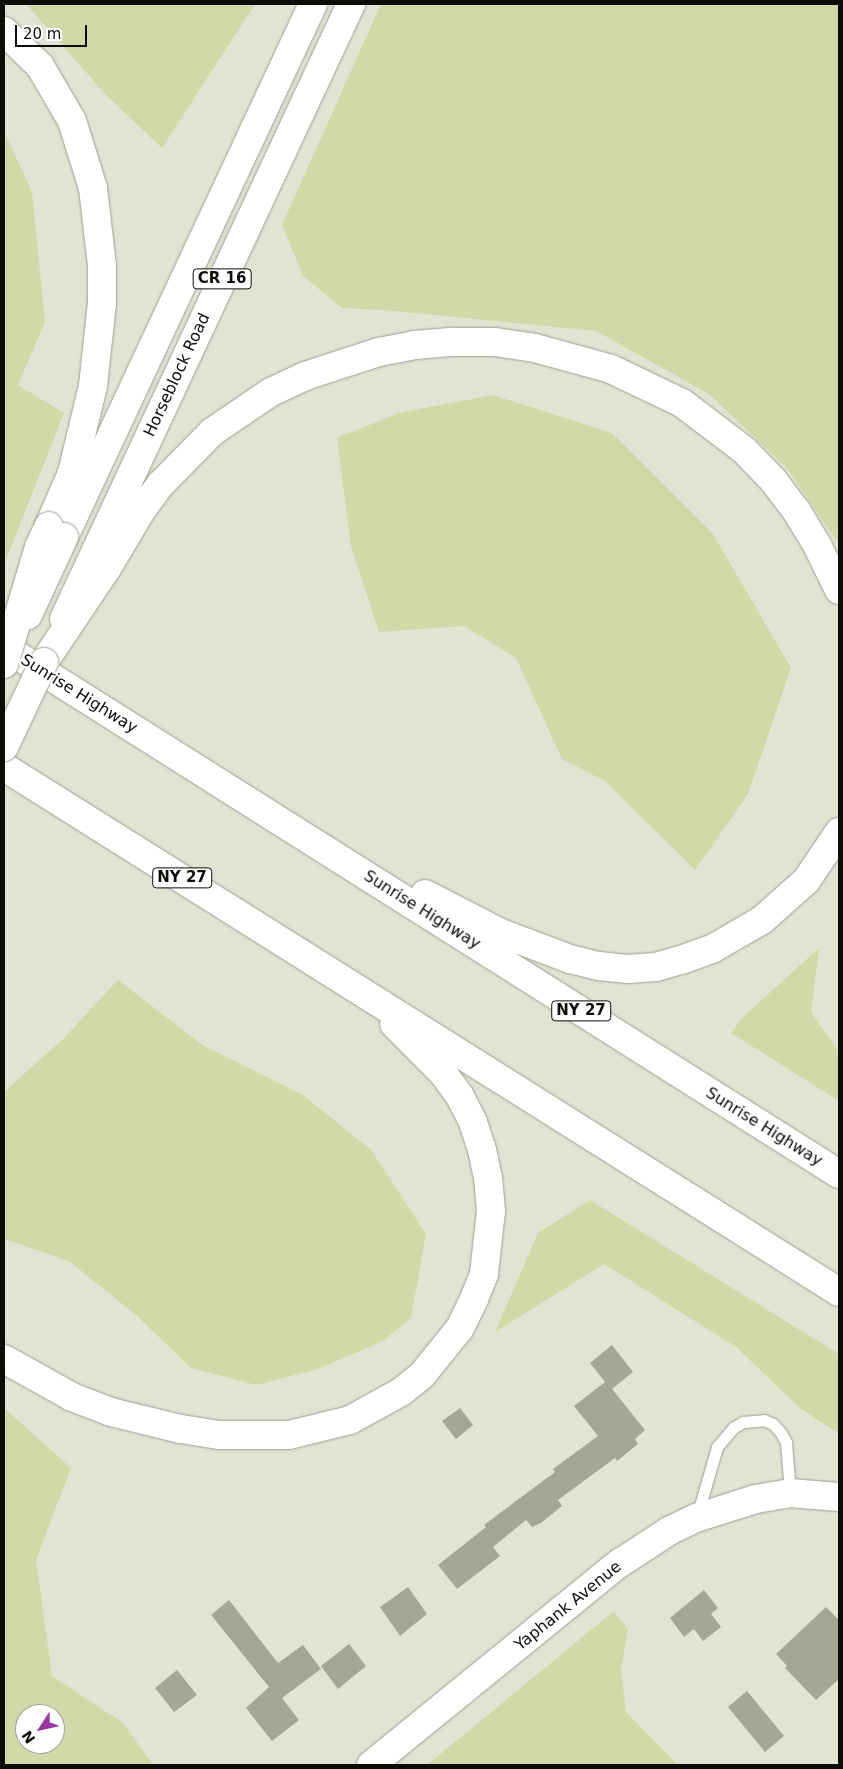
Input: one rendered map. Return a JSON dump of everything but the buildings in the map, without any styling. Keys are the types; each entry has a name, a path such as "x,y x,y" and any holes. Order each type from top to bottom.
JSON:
{"main road":[{"name":"Horseblock Road","path":"57,532 313,4"},
{"name":"Horseblock Road","path":"102,558 351,4"},
{"path":"4,31 40,66 72,121 93,188 102,257 102,303 93,386 57,532 39,547 4,665"},
{"path":"4,747 44,662 102,558 186,457 212,432 271,392 341,363 379,352 416,345 453,342 495,342 535,348 612,369 682,403 744,450 773,480 817,545 839,590"},
{"name":"Sunrise Highway","path":"4,647 839,1174"},
{"name":"NY 27","path":"4,767 360,989 839,1292"},
{"path":"322,847 436,899 501,933 536,948 599,966 627,969 656,967 684,959 712,948 754,925 785,901 806,881 839,832"},
{"path":"4,1359 72,1397 111,1412 172,1428 220,1435 289,1435 343,1422 401,1392 422,1375 460,1328 484,1274 491,1210 488,1178 473,1122 459,1095 443,1073 360,989"},
{"name":"Yaphank Avenue","path":"371,1765 644,1545 696,1518 756,1498 790,1493 839,1497"}],"lane":[{"path":"696,1518 717,1447 734,1428 743,1422 764,1420 774,1424 782,1433 786,1442 790,1493"}],"green space":[{"path":"26,4 255,4 162,148 106,95"},
{"path":"381,4 839,4 839,544 786,467 709,394 596,331 395,311 342,308 303,276 282,225"},
{"path":"4,131 32,192 45,322 18,385 64,413 4,565"},
{"path":"493,395 612,433 713,534 791,668 748,794 695,870 605,781 562,759 516,658 464,626 379,632 351,546 337,438 399,413"},
{"path":"819,948 811,1012 839,1052 839,1101 731,1033 742,1018"},
{"path":"118,980 204,1046 303,1095 371,1150 426,1234 411,1318 383,1341 318,1369 256,1385 191,1368 136,1315 69,1261 4,1239 4,1092 63,1039"},
{"path":"590,1200 839,1354 839,1434 800,1408 736,1347 604,1264 495,1332 538,1233"},
{"path":"4,1408 71,1468 36,1560 52,1676 123,1723 153,1765 4,1765"},
{"path":"614,1611 628,1630 621,1669 626,1712 678,1765 427,1765"}]}
